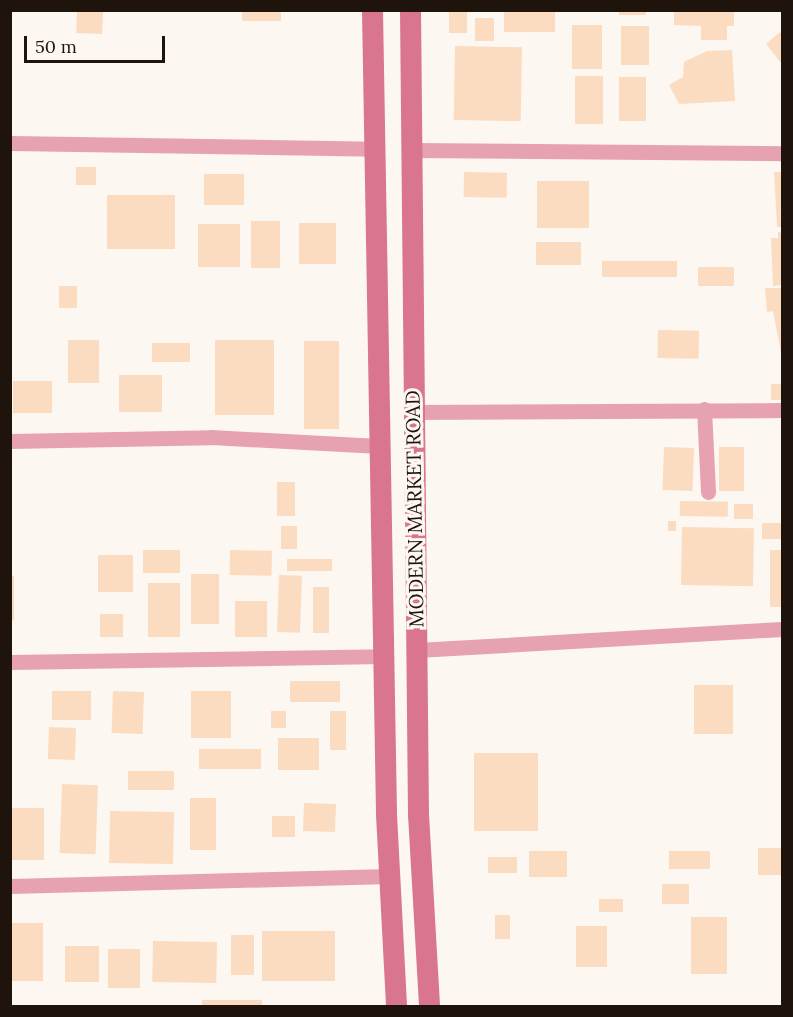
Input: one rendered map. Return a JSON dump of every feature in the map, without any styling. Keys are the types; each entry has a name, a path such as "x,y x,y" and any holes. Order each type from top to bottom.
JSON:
{"street":[{"name":"MODERN MARKET ROAD","path":"372,10 386,814 396,1006"},
{"name":"MODERN MARKET ROAD","path":"410,10 411,412 417,650 418,814 429,1006"},
{"path":"10,143 375,148"},
{"path":"411,150 783,153"},
{"path":"704,409 708,492"},
{"path":"411,412 783,410"},
{"path":"10,441 211,437 379,446"},
{"path":"417,650 783,629"},
{"path":"10,662 384,656"},
{"path":"386,814 418,814"},
{"path":"10,886 389,876"}],"building":[{"path":"242,10 281,10 281,21 242,21"},
{"path":"449,10 467,10 467,33 449,33"},
{"path":"619,10 646,10 646,15 619,15"},
{"path":"674,10 734,10 734,26 727,26 727,40 701,40 701,26 674,25"},
{"path":"77,11 103,12 102,34 76,33"},
{"path":"504,12 555,12 555,32 504,32"},
{"path":"475,18 494,18 494,41 475,41"},
{"path":"572,25 602,25 602,69 572,69"},
{"path":"621,26 649,26 649,65 621,65"},
{"path":"780,32 782,35 782,64 766,44"},
{"path":"455,46 522,47 521,121 454,120"},
{"path":"732,50 735,101 679,104 669,85 683,77 684,62 707,51"},
{"path":"575,76 603,76 603,124 575,124"},
{"path":"619,77 646,77 646,121 619,121"},
{"path":"76,167 96,167 96,185 76,185"},
{"path":"464,172 507,173 507,198 464,197"},
{"path":"774,172 782,172 782,227 777,227"},
{"path":"204,174 244,174 244,205 204,205"},
{"path":"537,181 589,181 589,228 537,228"},
{"path":"107,195 175,195 175,249 107,249"},
{"path":"251,221 280,221 280,268 251,268"},
{"path":"299,223 336,223 336,264 299,264"},
{"path":"198,224 240,224 240,267 198,267"},
{"path":"778,232 782,232 782,285 773,286 771,238 778,238"},
{"path":"536,242 581,242 581,265 536,265"},
{"path":"602,261 677,261 677,277 602,277"},
{"path":"698,267 734,267 734,286 698,286"},
{"path":"59,286 77,286 77,308 59,308"},
{"path":"765,288 782,288 782,358 773,311 767,312"},
{"path":"658,330 699,331 699,359 658,358"},
{"path":"68,340 99,340 99,383 68,383"},
{"path":"215,340 274,340 274,415 215,415"},
{"path":"304,341 339,341 339,429 304,429"},
{"path":"152,343 190,343 190,362 152,362"},
{"path":"119,375 162,375 162,412 119,412"},
{"path":"13,381 52,381 52,413 13,413"},
{"path":"771,384 782,384 782,400 771,400"},
{"path":"664,447 694,448 692,491 662,490"},
{"path":"719,447 744,447 744,491 719,491"},
{"path":"277,482 295,482 295,516 277,516"},
{"path":"680,501 728,502 728,517 680,516"},
{"path":"734,504 753,504 753,519 734,519"},
{"path":"668,521 676,521 676,531 668,531"},
{"path":"762,523 782,523 782,539 762,539"},
{"path":"281,526 297,526 297,549 281,549"},
{"path":"682,527 754,528 753,586 681,585"},
{"path":"143,550 180,550 180,573 143,573"},
{"path":"230,550 272,551 272,576 230,575"},
{"path":"770,550 782,550 782,607 770,607"},
{"path":"98,555 133,555 133,592 98,592"},
{"path":"287,559 332,559 332,571 287,571"},
{"path":"191,574 219,574 219,624 191,624"},
{"path":"279,575 302,576 300,633 277,632"},
{"path":"10,576 14,576 14,620 10,620"},
{"path":"148,583 180,583 180,637 148,637"},
{"path":"313,587 329,587 329,633 313,633"},
{"path":"235,601 267,601 267,637 235,637"},
{"path":"100,614 123,614 123,637 100,637"},
{"path":"290,681 340,681 340,702 290,702"},
{"path":"694,685 733,685 733,734 694,734"},
{"path":"52,691 91,691 91,720 52,720"},
{"path":"113,691 144,692 143,734 112,733"},
{"path":"191,691 231,691 231,738 191,738"},
{"path":"271,711 286,711 286,728 271,728"},
{"path":"330,711 346,711 346,750 330,750"},
{"path":"49,727 76,728 75,760 48,759"},
{"path":"278,738 319,738 319,770 278,770"},
{"path":"199,749 261,749 261,769 199,769"},
{"path":"474,753 538,753 538,831 474,831"},
{"path":"128,771 174,771 174,790 128,790"},
{"path":"62,784 98,785 96,854 60,853"},
{"path":"190,798 216,798 216,850 190,850"},
{"path":"304,803 336,804 335,832 303,831"},
{"path":"10,808 44,808 44,860 10,860"},
{"path":"110,811 174,812 173,864 109,863"},
{"path":"272,816 295,816 295,837 272,837"},
{"path":"758,848 782,848 782,875 758,875"},
{"path":"529,851 567,851 567,877 529,877"},
{"path":"669,851 710,851 710,869 669,869"},
{"path":"488,857 517,857 517,873 488,873"},
{"path":"662,884 689,884 689,904 662,904"},
{"path":"599,899 623,899 623,912 599,912"},
{"path":"495,915 510,915 510,939 495,939"},
{"path":"691,917 727,917 727,974 691,974"},
{"path":"11,923 43,923 43,981 11,981"},
{"path":"576,926 607,926 607,967 576,967"},
{"path":"262,931 335,931 335,981 262,981"},
{"path":"231,935 254,935 254,975 231,975"},
{"path":"153,941 217,942 216,983 152,982"},
{"path":"65,946 99,946 99,982 65,982"},
{"path":"108,949 140,949 140,988 108,988"},
{"path":"202,1000 262,1000 262,1006 202,1006"}]}
